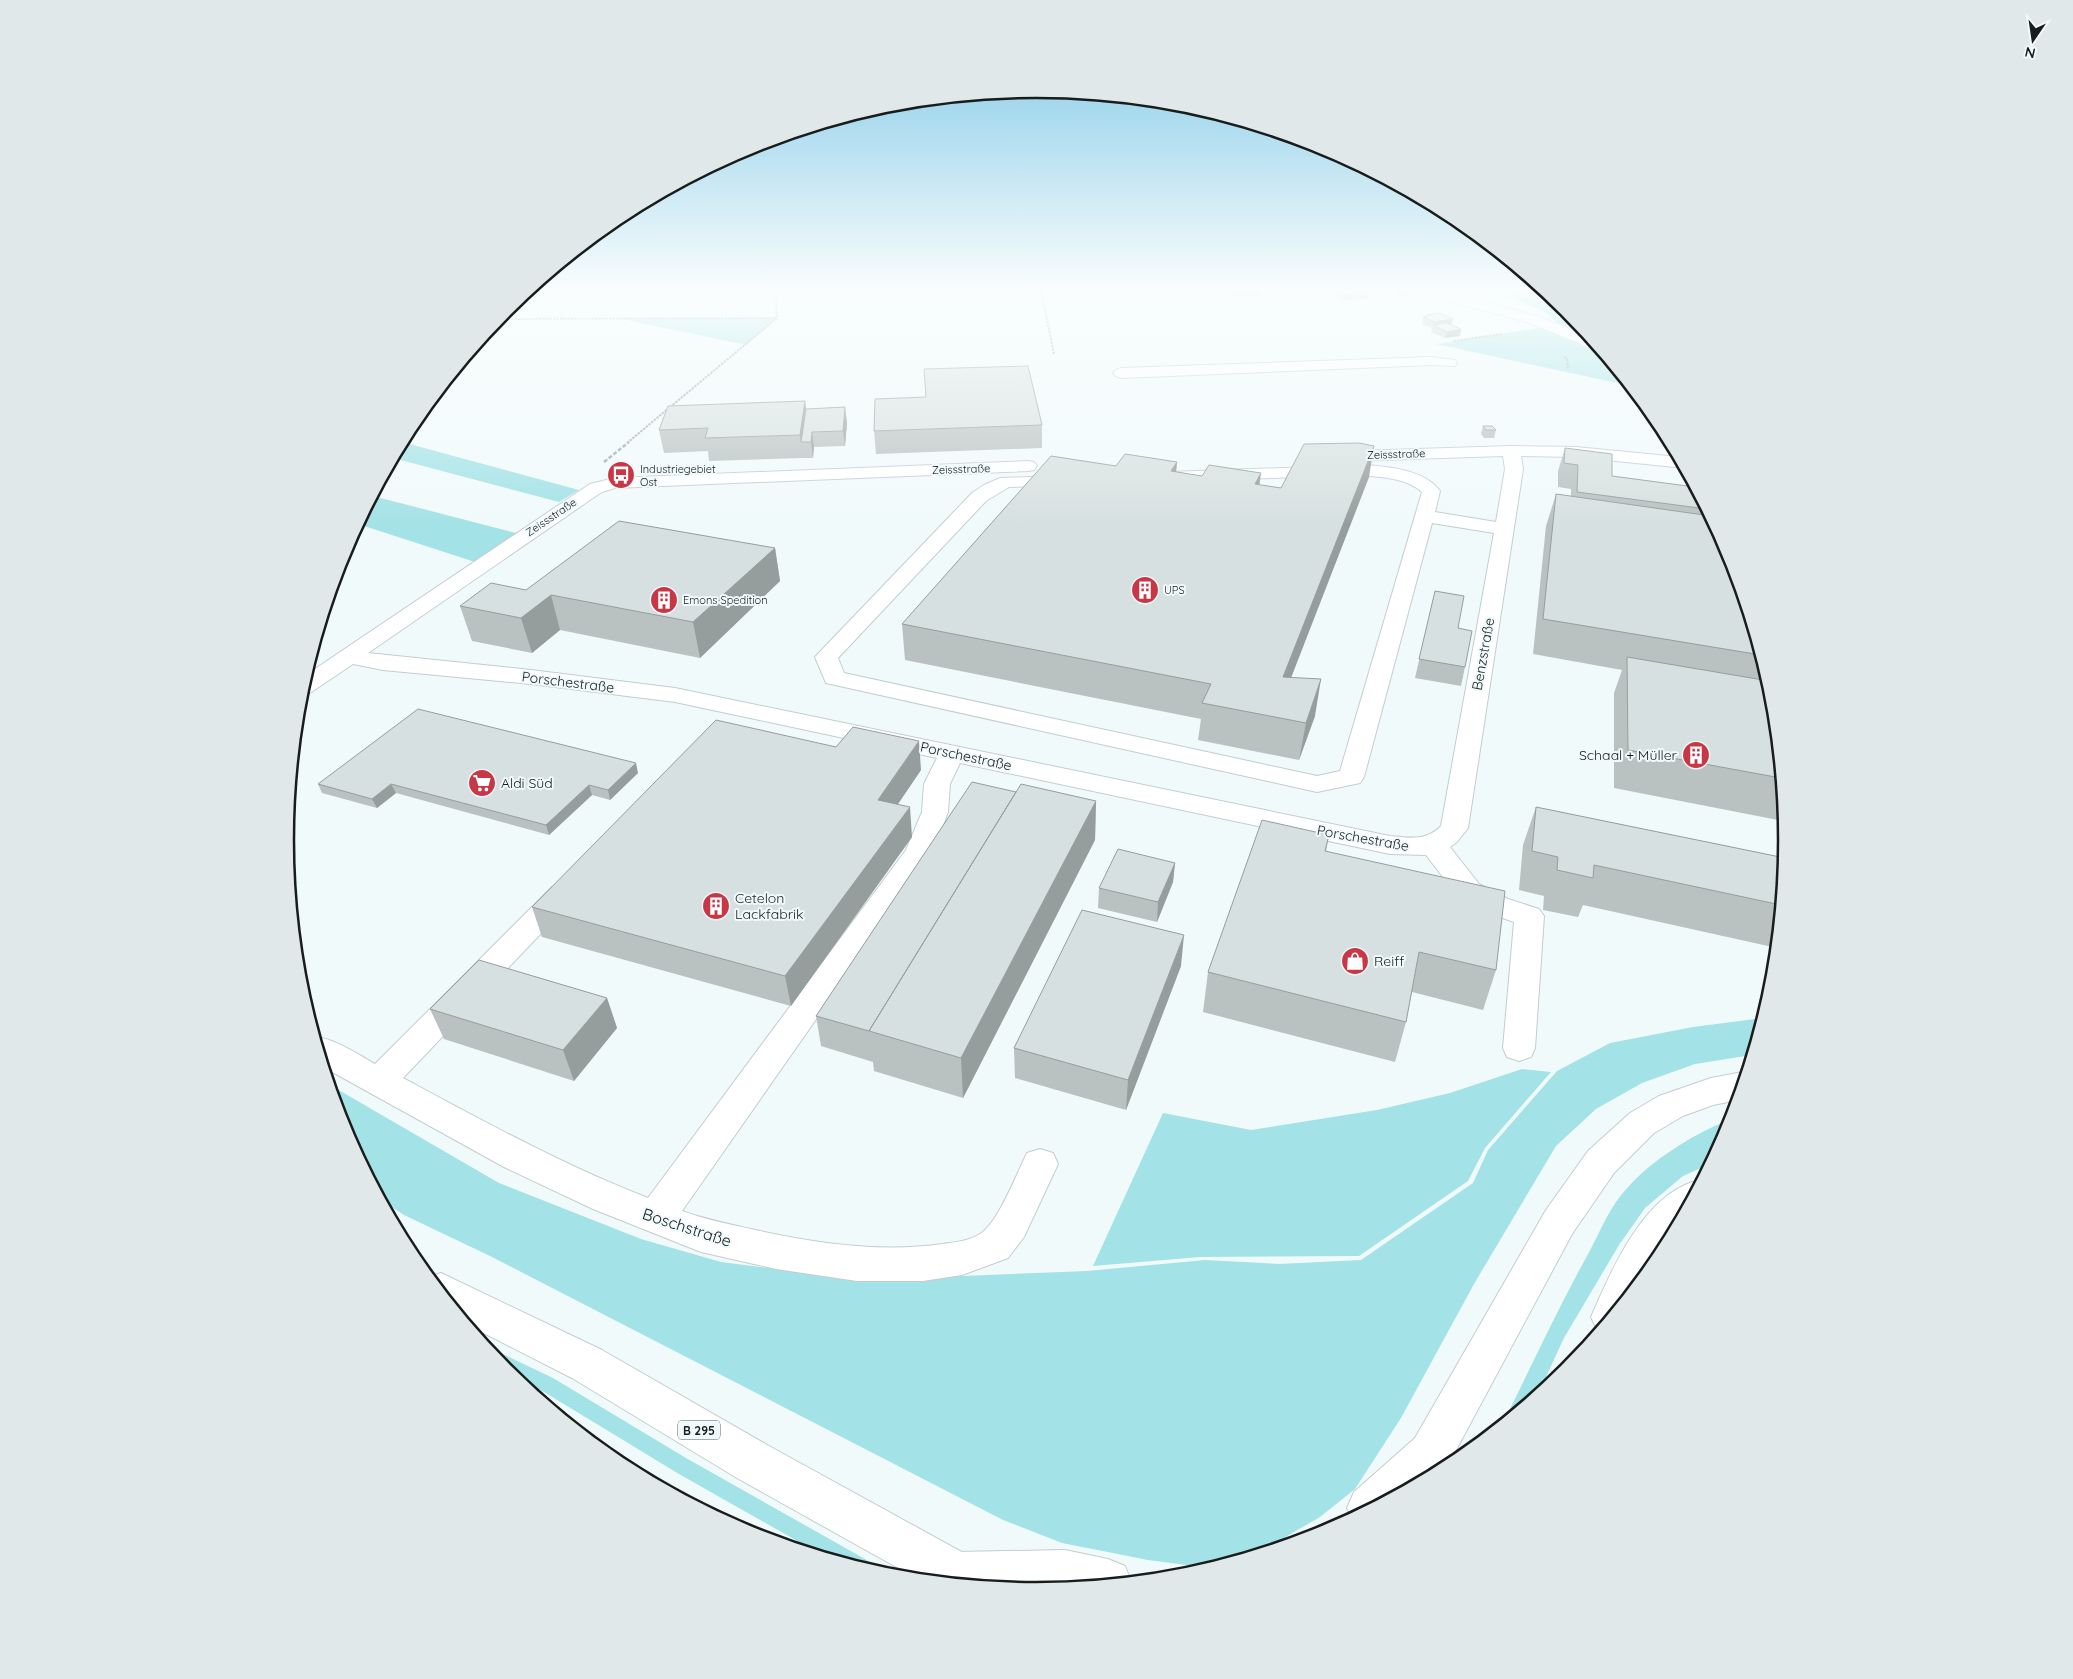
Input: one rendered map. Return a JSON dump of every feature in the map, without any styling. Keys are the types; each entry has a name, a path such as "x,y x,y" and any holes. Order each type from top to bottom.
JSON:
{"main road":[{"path":"1121,373 1241,368"},
{"name":"Zeissstraße","path":"312,681 582,496 596,488 614,483 1511,451 1586,453 1675,462"},
{"name":"Benzstraße","path":"1433,845 1446,839 1454,828 1514,470 1511,451"},
{"path":"1374,470 1419,481 1427,487 1430,491 1424,516 1351,777 1317,784 834,678 826,656 979,496 990,488 1006,482 1374,470"},
{"path":"1424,516 1504,529"},
{"name":"Porschestraße","path":"349,656 383,663 531,676 675,695 1390,845 1411,848 1433,845"},
{"path":"716,732 738,708"},
{"path":"656,1218 919,852 935,812 937,784 952,752"},
{"path":"1433,845 1469,892 1498,906 1529,916 1519,1048"},
{"path":"349,1066 580,875"},
{"name":"Boschstraße","path":"349,1066 517,1156 606,1198 656,1218 701,1235 776,1252 857,1264 923,1264 962,1258 994,1246 1011,1225 1040,1164"},
{"path":"1397,1488 1425,1467 1559,1222 1601,1162 1642,1123 1671,1106 1711,1092 1736,1087"},
{"path":"1624,1292 1654,1235 1682,1205"},
{"name":"B 295","path":"453,1297 587,1364 753,1462 959,1577"},
{"path":"973,1578 1065,1573 1092,1579"}],"path":[{"path":"596,488 589,485 590,473 716,368"}],"shaded area":[{"path":"1549,368 1609,368 1622,384"},
{"path":"409,444 579,490 559,502 399,460"},
{"path":"378,497 516,533 475,562 364,526"},
{"path":"1756,1019 1746,1056 1695,1064 1642,1083 1596,1109 1556,1146 1474,1284 1401,1418 1355,1489 1320,1517 1280,1540 1229,1556 1188,1565 1148,1560 1062,1543 1003,1520 490,1256 404,1215 393,1207 371,1168 339,1090 499,1183 641,1239 721,1262 863,1280 1087,1271 1205,1260 1279,1264 1361,1260 1473,1183 1488,1150 1557,1071 1610,1043 1693,1027"},
{"path":"1522,1069 1551,1072 1485,1148 1468,1181 1359,1256 1200,1257 1093,1266 1163,1113 1251,1130 1377,1110 1450,1093"},
{"path":"1722,1123 1702,1167 1683,1176 1645,1208 1619,1245 1564,1338 1545,1379 1509,1411 1565,1297 1616,1202 1627,1188 1654,1163 1685,1142"},
{"path":"502,1354 553,1378 686,1458 870,1562 800,1543 679,1474 539,1389"}],"building":[{"path":"1029,368 1042,425 874,431 875,399 926,397 924,369"},
{"path":"805,401 800,435 705,438 708,428 659,430 668,406"},
{"path":"845,407 843,431 812,432 811,442 801,442 806,409"},
{"path":"1483,426 1492,426 1496,430 1486,430"},
{"name":"UPS","path":"1359,443 1374,446 1283,677 1321,679 1306,723 1202,703 1211,684 902,624 1051,456 1116,466 1125,454 1177,462 1171,471 1202,476 1209,465 1261,473 1255,484 1281,488 1304,444"},
{"path":"1565,448 1612,454 1612,476 1688,486 1700,508 1577,492 1578,465 1564,463"},
{"path":"1556,494 1704,515 1739,601 1755,654 1543,619"},
{"path":"619,521 775,548 693,622 551,595 521,618 460,606 491,583 526,590"},
{"path":"1435,591 1464,596 1458,628 1472,631 1465,667 1419,659"},
{"path":"1627,657 1760,680 1772,743 1776,777 1628,750"},
{"name":"Aldi Süd","path":"418,709 636,763 608,790 589,785 546,825 391,784 372,799 318,784"},
{"name":"Cetelon Lackfabrik","path":"716,720 836,747 853,727 919,741 878,800 910,807 785,976 532,907"},
{"path":"972,782 1016,792 869,1031 816,1016"},
{"path":"1021,784 1096,801 961,1058 869,1031"},
{"path":"1536,807 1778,857 1775,904 1594,865 1593,878 1557,870 1558,857 1532,851"},
{"name":"Reiff","path":"1262,820 1329,835 1325,851 1505,891 1496,970 1419,952 1406,1022 1208,972"},
{"path":"1118,849 1175,863 1158,902 1099,888"},
{"path":"1082,910 1184,935 1128,1080 1014,1048"},
{"path":"479,960 607,998 563,1050 430,1009"}],"place":[{"name":"Industriegebiet Ost","path":"621,475"},
{"name":"UPS","path":"1145,590"},
{"name":"Emons Spedition","path":"664,600"},
{"name":"Schaal + Müller","path":"1696,755"},
{"name":"Aldi Süd","path":"482,783"},
{"name":"Cetelon Lackfabrik","path":"716,906"},
{"name":"Reiff","path":"1355,961"}]}
